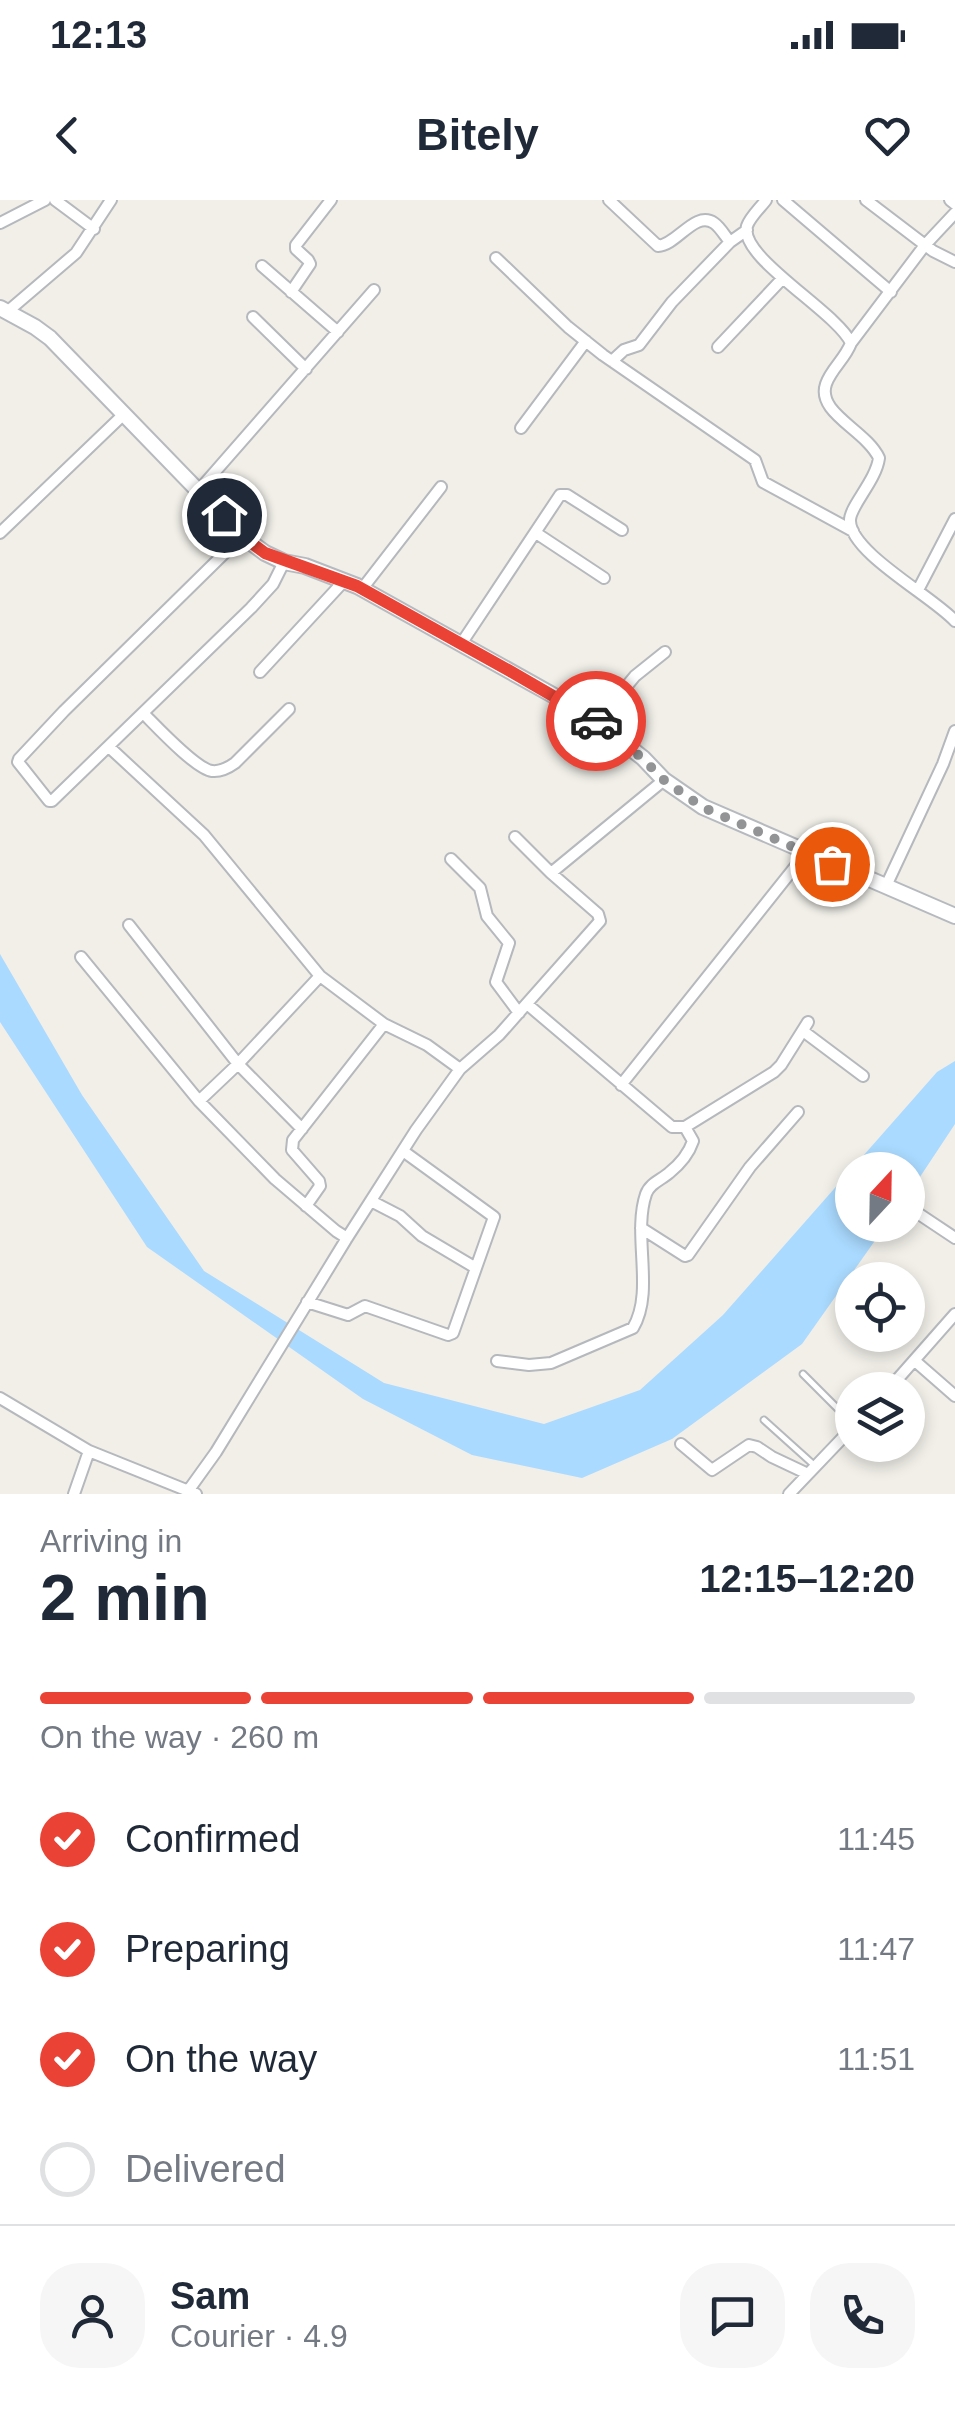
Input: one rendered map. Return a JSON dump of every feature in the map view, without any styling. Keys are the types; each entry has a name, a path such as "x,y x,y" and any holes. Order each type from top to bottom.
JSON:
{"main road":[{"path":"3,310 50,338 242,536 265,553 362,589 597,722 702,807 955,916"}],"street":[{"path":"0,224 45,200"},
{"path":"55,200 94,228"},
{"path":"3,310 76,253 112,200"},
{"path":"292,292 310,264 296,244 330,200"},
{"path":"608,200 658,246 667,246 702,220 714,223 730,242"},
{"path":"612,361 624,350 639,345 672,302 730,242 747,230 766,200"},
{"path":"783,200 891,292"},
{"path":"866,200 925,246 955,262"},
{"path":"955,213 851,343 828,378 824,393 828,408 865,438 879,458 870,484 852,511 853,531 868,553 955,621"},
{"path":"747,230 752,248 835,321 851,343"},
{"path":"496,258 586,342 755,460 763,482 853,531"},
{"path":"262,266 338,332"},
{"path":"718,346 783,278"},
{"path":"199,490 374,290"},
{"path":"253,318 306,369"},
{"path":"521,428 586,342"},
{"path":"0,533 124,414"},
{"path":"362,589 441,487"},
{"path":"461,644 562,494 622,530"},
{"path":"918,590 955,518"},
{"path":"536,533 604,578"},
{"path":"242,536 64,711 18,762 50,801 266,593 284,562"},
{"path":"260,672 344,581"},
{"path":"597,722 635,676 665,652"},
{"path":"144,714 182,751 207,771 215,771 234,763 288,709"},
{"path":"886,886 955,732"},
{"path":"109,746 204,834 320,976 384,1024 428,1046 460,1069"},
{"path":"551,873 664,780"},
{"path":"0,1398 89,1451 192,1492 370,1201 460,1069 499,1035 600,921 598,914 515,836"},
{"path":"621,1086 806,852"},
{"path":"452,859 480,888 487,916 509,943 496,982 523,1008 672,1126 685,1126 767,1078 781,1065 805,1027 864,1076"},
{"path":"129,925 238,1064 302,1129"},
{"path":"81,957 199,1101 275,1178 347,1238"},
{"path":"199,1101 320,976"},
{"path":"306,1206 320,1186 292,1150 293,1140 384,1024"},
{"path":"641,1228 688,1255 750,1167 798,1112"},
{"path":"497,1361 528,1366 551,1363 633,1328 642,1292 641,1228 649,1188 667,1175 692,1146 685,1126"},
{"path":"307,1302 348,1316 365,1306 452,1334 493,1215 403,1150"},
{"path":"370,1201 400,1216 422,1236 476,1268"},
{"path":"925,1218 955,1238"},
{"path":"905,1372 955,1314"},
{"path":"914,1362 955,1396"},
{"path":"682,1444 712,1470 753,1445 772,1457 812,1470"},
{"path":"789,1494 835,1445"},
{"path":"74,1494 89,1451"}],"lane":[{"path":"803,1374 835,1408"},
{"path":"764,1420 812,1470"}],"water":[{"path":"0,954 82,1095 204,1271 384,1383 544,1424 640,1390 723,1315 835,1188 835,1242 874,1242 860,1262 835,1262 835,1297 802,1344 672,1439 582,1478 472,1455 363,1399 147,1247 0,1022"},
{"path":"955,1061 955,1124 925,1169 925,1152 867,1152 937,1072"}],"way so far":[{"path":"596,721 702,807 832,864"}],"route":[{"path":"224,515 242,536 265,553 357,586 596,721"}]}
